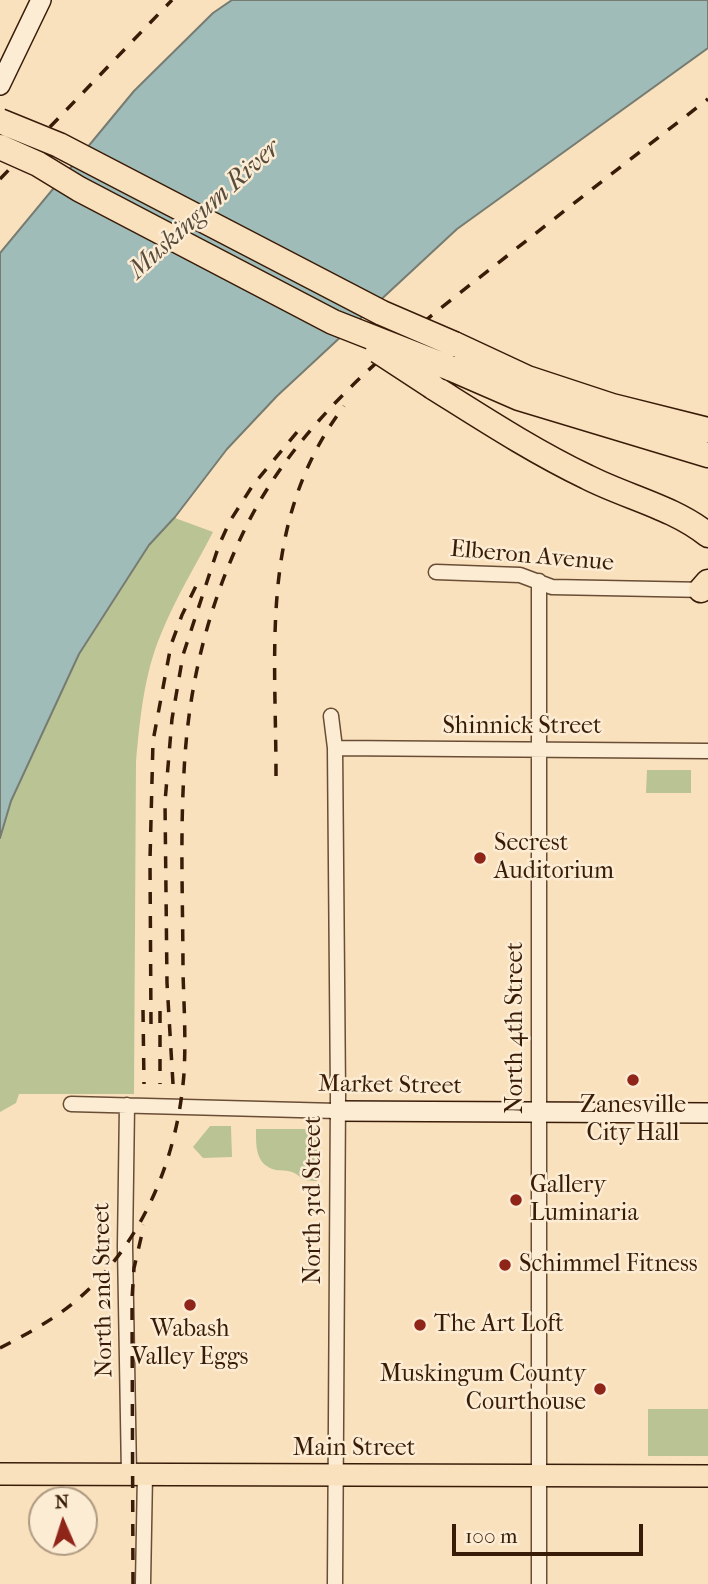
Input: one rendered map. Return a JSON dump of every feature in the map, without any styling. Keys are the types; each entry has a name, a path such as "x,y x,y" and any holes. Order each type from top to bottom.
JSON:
{"highway":[{"path":"0,121 59,145 382,313 519,398 708,455"},
{"path":"0,147 38,164 79,189 333,322 524,445 589,479 692,523 708,535"},
{"path":"333,322 452,356 612,407 708,430"}],"main road":[{"name":"Main Street","path":"0,1474 708,1476"}],"street":[{"path":"0,85 41,0"},
{"name":"Elberon Avenue","path":"436,572 520,575 552,587 706,587"},
{"name":"North 4th Street","path":"539,582 539,1584"},
{"name":"North 3rd Street","path":"331,716 335,748 337,1111 335,1584"},
{"name":"Shinnick Street","path":"335,748 708,751"},
{"name":"Market Street","path":"71,1104 337,1111 708,1113"},
{"name":"North 2nd Street","path":"127,1105 125,1245 144,1584"}],"green space":[{"path":"175,518 213,532 179,595 155,649 141,713 136,762 134,1094 19,1094 16,1103 0,1112 0,838 11,801 79,654 149,545"},
{"path":"647,770 691,770 691,793 646,793"},
{"path":"210,1126 231,1126 232,1157 203,1158 193,1147"},
{"path":"256,1129 317,1129 317,1181 305,1180 292,1172 269,1168 264,1164 258,1154"},
{"path":"648,1409 708,1409 708,1456 648,1456"}],"water":[{"name":"Muskingum River","path":"232,0 708,0 708,48 457,229 277,396 227,449 175,517 149,545 79,654 11,801 0,838 0,253 134,91 213,13"}],"railway":[{"path":"0,179 172,0"},
{"path":"0,1348 60,1313 101,1277 139,1225 165,1167 174,1136 184,1073 182,822 190,710 202,650 219,591 243,533 266,490 325,414 394,347 708,99"},
{"path":"276,776 275,631 285,538 298,493 317,449 344,406"},
{"path":"173,1084 167,983 165,802 172,719 183,655 219,545 230,521 253,485 298,431"},
{"path":"151,1024 150,860 153,741 171,645 196,586"},
{"path":"143,1010 144,1084"},
{"path":"160,1011 160,1084"},
{"path":"133,1584 132,1299 134,1268 144,1225"}],"place":[{"name":"Secrest Auditorium","path":"480,858"},
{"name":"Zanesville City Hall","path":"633,1080"},
{"name":"Gallery Luminaria","path":"516,1200"},
{"name":"Schimmel Fitness","path":"505,1265"},
{"name":"Wabash Valley Eggs","path":"190,1305"},
{"name":"The Art Loft","path":"420,1325"},
{"name":"Muskingum County Courthouse","path":"600,1389"}]}
